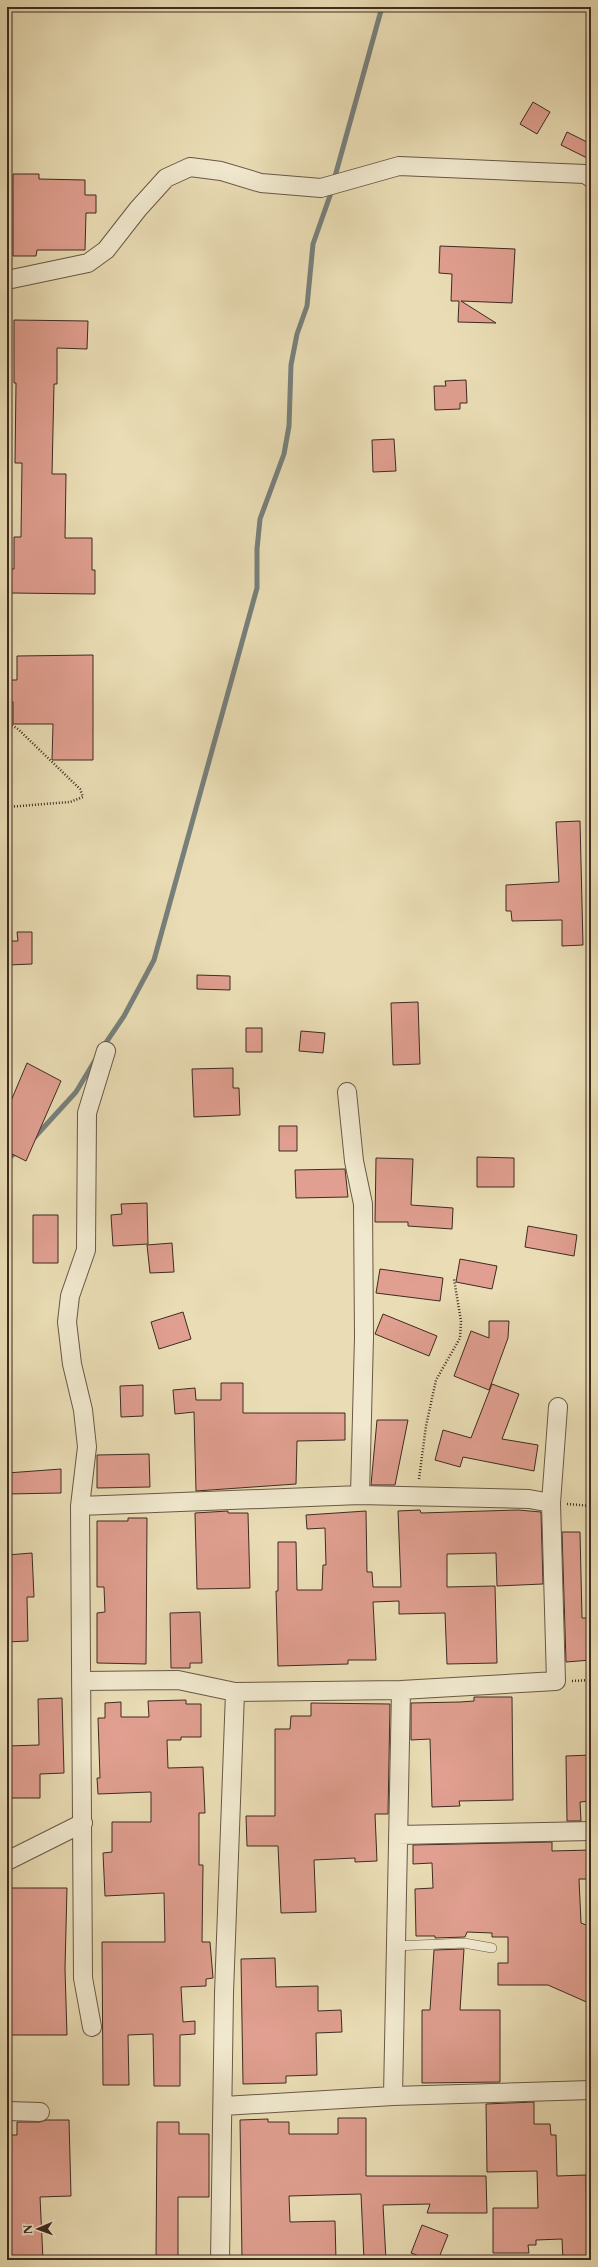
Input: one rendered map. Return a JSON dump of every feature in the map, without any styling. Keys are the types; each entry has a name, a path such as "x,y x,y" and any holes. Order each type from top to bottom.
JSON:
{"street":[{"path":"7,280 88,263 106,250 138,209 166,178 190,167 221,172 261,183 321,188 399,166 589,173"},
{"path":"92,2027 83,1978 80,1506 87,1447 83,1410 72,1364 67,1322 70,1296 78,1278 86,1250 87,1113 106,1051"},
{"path":"347,1092 354,1161 363,1204 364,1337 360,1495"},
{"path":"82,1681 178,1680 235,1692 401,1690 556,1681 551,1504 558,1407"},
{"path":"80,1506 360,1495 529,1499 551,1504"},
{"path":"393,2096 401,1690"},
{"path":"220,2260 224,2106 224,1993 235,1692"},
{"path":"7,1861 83,1823"},
{"path":"398,1835 591,1831"},
{"path":"224,2106 393,2096 591,2090"},
{"path":"7,2111 40,2112"}],"lane":[{"path":"395,1946 464,1943 492,1948"}],"path":[{"path":"7,722 18,729 80,789 83,797 70,802 7,807"},
{"path":"420,1496 419,1474 426,1426 436,1380 460,1338 461,1321 454,1279"},
{"path":"551,1504 591,1506"}],"building":[{"path":"533,102 550,112 537,134 520,124"},
{"path":"567,132 591,144 591,160 561,145"},
{"path":"13,174 39,174 39,179 85,180 85,195 96,195 96,213 86,213 85,250 37,250 36,256 13,256"},
{"path":"440,246 515,249 512,303 461,301 496,323 458,322 459,301 451,301 452,274 439,273"},
{"path":"14,320 88,321 87,349 57,348 57,384 54,384 52,474 66,474 65,538 92,538 92,570 95,570 95,594 11,593 11,569 14,569 14,537 21,537 22,463 15,463 16,383 14,383"},
{"path":"466,380 467,403 460,403 460,409 435,410 434,386 446,386 445,381"},
{"path":"394,439 396,471 373,472 372,440"},
{"path":"93,655 93,760 52,760 53,724 13,724 13,702 9,702 9,680 17,680 17,656"},
{"path":"580,821 583,945 562,946 562,920 512,921 511,911 506,911 506,885 559,882 556,822"},
{"path":"17,932 32,932 32,964 8,965 8,941 18,941"},
{"path":"197,975 230,976 230,990 197,989"},
{"path":"418,1002 420,1064 393,1065 391,1003"},
{"path":"246,1028 262,1028 262,1052 246,1052"},
{"path":"301,1031 325,1033 323,1053 299,1051"},
{"path":"27,1063 61,1081 26,1161 10,1153 8,1108"},
{"path":"233,1068 233,1088 239,1088 240,1115 194,1117 192,1069"},
{"path":"279,1126 297,1126 297,1151 279,1151"},
{"path":"477,1157 514,1158 514,1187 477,1187"},
{"path":"376,1158 413,1159 411,1205 453,1208 452,1229 408,1226 408,1222 375,1222"},
{"path":"345,1169 348,1197 296,1198 295,1170"},
{"path":"147,1203 148,1244 113,1246 111,1215 122,1214 121,1204"},
{"path":"33,1215 58,1215 58,1263 33,1263"},
{"path":"528,1226 577,1235 574,1256 525,1247"},
{"path":"172,1243 174,1272 150,1273 147,1245"},
{"path":"460,1259 497,1266 492,1289 456,1282"},
{"path":"380,1269 443,1278 440,1301 376,1293"},
{"path":"183,1312 191,1339 159,1349 151,1322"},
{"path":"383,1314 437,1336 429,1356 375,1334"},
{"path":"489,1321 509,1321 508,1338 489,1390 454,1376 471,1331 489,1338"},
{"path":"221,1383 243,1383 243,1413 345,1413 345,1440 297,1441 296,1484 196,1491 194,1412 175,1414 173,1390 195,1388 196,1400 221,1400"},
{"path":"492,1384 519,1394 502,1439 538,1445 534,1471 463,1457 460,1467 435,1460 443,1430 471,1438"},
{"path":"143,1385 143,1416 121,1417 120,1386"},
{"path":"377,1420 408,1420 395,1485 371,1485"},
{"path":"149,1454 150,1487 97,1488 97,1455"},
{"path":"61,1469 61,1493 7,1494 7,1473"},
{"path":"420,1510 421,1513 518,1510 541,1512 543,1584 497,1586 496,1553 447,1554 447,1587 495,1586 497,1663 447,1664 445,1613 399,1614 399,1601 373,1602 376,1660 348,1660 348,1664 278,1666 276,1591 278,1591 278,1542 296,1542 297,1590 322,1590 323,1565 326,1565 325,1528 307,1529 306,1515 366,1511 367,1572 372,1572 373,1587 401,1587 398,1511"},
{"path":"228,1511 228,1513 248,1513 250,1588 197,1589 195,1513"},
{"path":"128,1518 147,1518 146,1664 97,1663 97,1613 105,1612 104,1587 97,1587 97,1521 128,1521"},
{"path":"562,1532 580,1532 582,1618 591,1618 591,1660 566,1662"},
{"path":"32,1553 34,1597 27,1597 28,1641 7,1642 7,1555"},
{"path":"200,1612 202,1663 190,1663 190,1668 171,1668 170,1613"},
{"path":"474,1697 512,1697 513,1800 459,1801 460,1806 432,1807 430,1739 411,1740 411,1703 474,1701"},
{"path":"62,1698 64,1773 40,1774 40,1798 7,1798 7,1746 39,1745 38,1699"},
{"path":"186,1700 186,1704 201,1704 201,1737 181,1737 181,1740 167,1740 168,1768 203,1767 205,1813 199,1813 199,1865 203,1865 202,1942 210,1942 213,1978 206,1979 206,1986 181,1987 183,2022 195,2021 195,2034 180,2035 180,2086 154,2086 153,2034 128,2035 129,2085 103,2085 102,1942 165,1942 164,1893 105,1896 103,1853 112,1852 112,1822 151,1822 151,1792 98,1794 97,1778 100,1778 98,1718 105,1718 105,1703 121,1702 121,1717 149,1717 148,1701"},
{"path":"311,1703 390,1704 388,1814 375,1814 377,1861 355,1862 355,1858 314,1860 316,1912 281,1913 278,1846 247,1846 246,1816 275,1816 275,1729 290,1729 291,1716 311,1716"},
{"path":"591,1755 591,1801 580,1802 581,1821 567,1821 566,1756"},
{"path":"552,1842 552,1851 591,1850 591,1879 579,1879 581,1923 591,1927 591,2004 548,1985 498,1985 498,1963 508,1963 508,1937 492,1937 492,1933 467,1932 465,1937 435,1938 435,1936 416,1936 415,1889 433,1888 432,1863 413,1864 413,1845"},
{"path":"7,1888 67,1888 65,1969 67,2035 7,2035"},
{"path":"464,1949 460,2010 500,2010 500,2082 422,2083 422,2010 430,2010 434,1950"},
{"path":"275,1958 276,1987 318,1986 318,2011 341,2010 342,2032 316,2033 317,2075 286,2076 286,2083 243,2084 241,1959"},
{"path":"534,2102 534,2124 550,2124 551,2135 556,2135 557,2176 586,2175 587,2260 563,2260 562,2239 536,2240 536,2245 528,2245 529,2253 493,2253 493,2208 538,2208 537,2171 487,2172 486,2104"},
{"path":"338,2118 366,2118 366,2176 486,2176 487,2213 427,2213 430,2204 383,2205 386,2260 364,2260 361,2194 289,2196 290,2222 335,2221 336,2260 242,2260 240,2120 268,2119 268,2122 289,2122 289,2134 338,2134"},
{"path":"46,2120 69,2120 71,2196 40,2197 43,2260 7,2260 7,2135 17,2135 17,2122 40,2122"},
{"path":"157,2122 179,2122 179,2134 209,2134 209,2197 178,2197 178,2260 156,2260"},
{"path":"422,2225 448,2235 438,2260 430,2260 411,2253"}],"waterway":[{"path":"334,180 382,7"},
{"path":"103,1047 124,1016 154,960 257,588 257,549 260,519 284,454 289,426 291,365 297,334 307,306 313,244 332,190"},
{"path":"34,1138 76,1092 97,1057"},
{"path":"7,1159 17,1152"}]}
